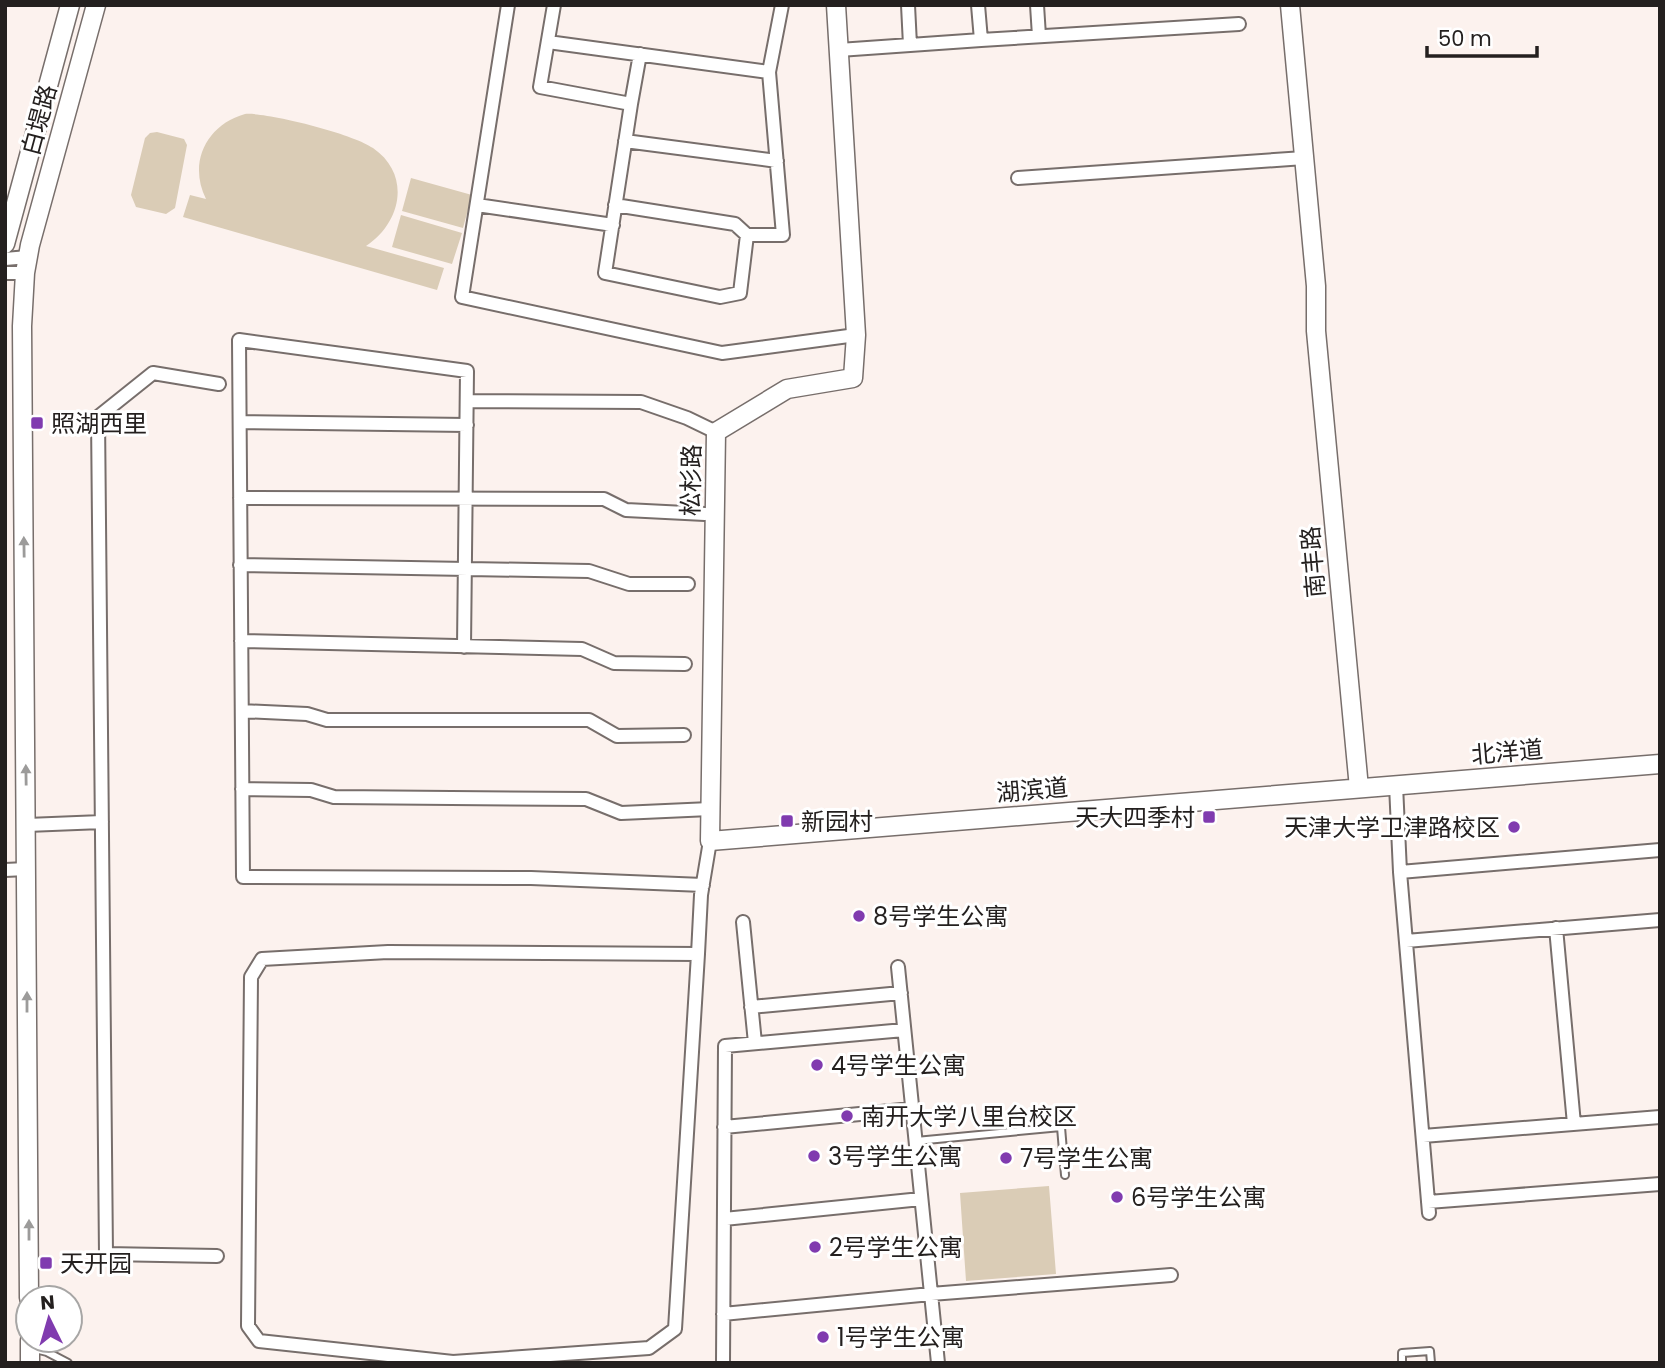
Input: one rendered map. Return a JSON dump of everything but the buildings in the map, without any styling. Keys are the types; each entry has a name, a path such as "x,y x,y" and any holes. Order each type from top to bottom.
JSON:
{"street":[{"name":"白堤路","path":"5,244 70,5"},
{"name":"白堤路","path":"29,1284 22,326 26,265 96,5"},
{"path":"508,5 463,297 722,353 856,335"},
{"path":"554,5 540,87 631,104"},
{"path":"615,205 735,224 747,235 783,235 769,72 782,5"},
{"name":"松杉路","path":"710,841 716,432 787,388 853,378 856,335 836,5"},
{"path":"908,5 910,45"},
{"path":"978,5 981,40"},
{"path":"1037,5 1039,36"},
{"name":"南丰路","path":"1282,5 1300,158"},
{"name":"南丰路","path":"1290,5 1309,295 1316,331 1359,788"},
{"path":"839,50 1239,24"},
{"path":"548,41 769,72"},
{"path":"640,54 605,273 720,297 740,293 747,235"},
{"path":"625,141 776,161"},
{"path":"1018,178 1300,158"},
{"path":"477,205 613,225"},
{"path":"5,259 26,265"},
{"path":"5,273 26,265"},
{"path":"464,647 467,371 239,340 243,877 531,878 703,885"},
{"path":"218,1256 106,1254 98,417 153,373 219,384"},
{"path":"467,401 641,402 687,418 716,432"},
{"path":"240,422 467,425"},
{"path":"240,498 604,499 626,510 705,514"},
{"path":"240,565 589,571 629,584 688,584"},
{"path":"241,641 582,649 614,663 685,664"},
{"path":"242,711 307,713 327,720 589,720 617,736 684,735"},
{"name":"北洋道","path":"1359,788 1660,764"},
{"path":"1396,785 1399,872 1429,1208 1660,1184"},
{"name":"湖滨道","path":"710,841 1359,788"},
{"path":"242,789 311,789 334,797 586,799 621,813 710,809"},
{"path":"27,824 102,822"},
{"path":"698,954 388,952 262,959 251,977 248,1326 258,1341 453,1362 649,1348 675,1329 698,954 703,885 710,841"},
{"path":"1399,872 1660,850"},
{"path":"5,870 26,869"},
{"path":"1406,941 1660,920"},
{"path":"743,922 755,1042"},
{"path":"1556,928 1574,1124"},
{"path":"898,967 938,1363"},
{"path":"751,1007 901,993"},
{"path":"723,1363 725,1046 904,1030"},
{"path":"724,1127 912,1108"},
{"path":"1423,1136 1660,1117"},
{"path":"724,1219 921,1199"},
{"path":"723,1314 1171,1275"}],"lane":[{"path":"916,1141 1061,1127 1065,1175"},
{"path":"1402,1363 1402,1353 1430,1351 1431,1363"},
{"path":"51,1354 68,1363"}],"shaded area":[{"path":"245,114 272,116 348,136 373,148 385,159 393,171 397,185 394,212 378,236 366,246 444,268 437,290 183,217 190,195 206,199 199,172 204,147 220,127"},
{"path":"157,132 184,139 187,145 175,208 166,214 136,207 131,195 145,138 150,133"},
{"path":"411,178 472,195 463,228 402,211"},
{"path":"401,215 462,233 452,264 392,247"},
{"path":"1049,1186 1056,1274 966,1281 960,1193"}],"place":[{"name":"照湖西里","path":"37,423"},
{"name":"天大四季村","path":"1209,817"},
{"name":"新园村","path":"787,821"},
{"name":"天津大学卫津路校区","path":"1514,827"},
{"name":"8号学生公寓","path":"859,916"},
{"name":"4号学生公寓","path":"817,1065"},
{"name":"南开大学八里台校区","path":"847,1116"},
{"name":"3号学生公寓","path":"814,1156"},
{"name":"7号学生公寓","path":"1006,1158"},
{"name":"6号学生公寓","path":"1117,1197"},
{"name":"2号学生公寓","path":"815,1247"},
{"name":"天开园","path":"46,1263"},
{"name":"1号学生公寓","path":"823,1337"}]}
